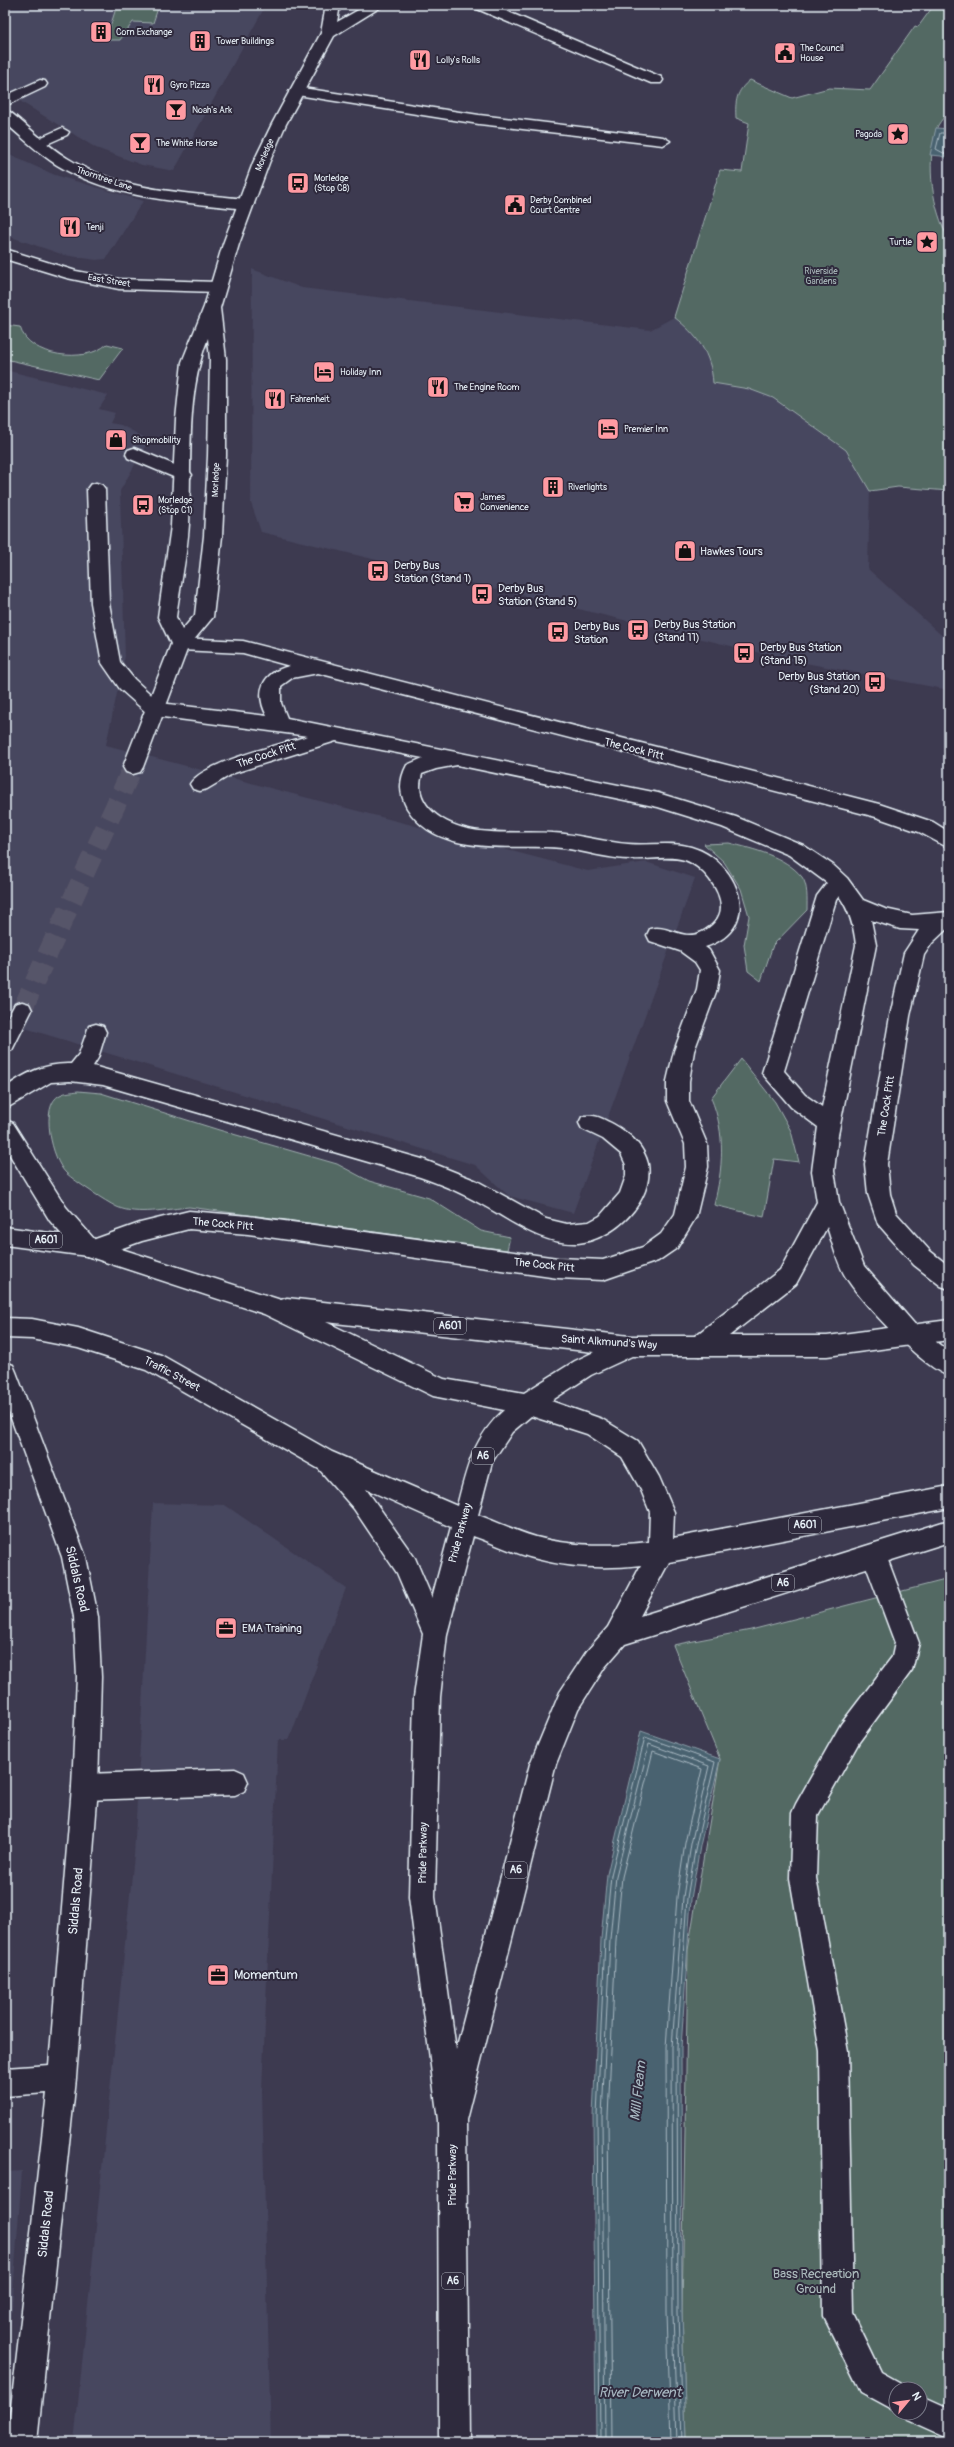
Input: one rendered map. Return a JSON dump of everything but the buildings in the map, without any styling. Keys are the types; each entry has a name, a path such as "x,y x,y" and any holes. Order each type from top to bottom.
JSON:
{"main road":[{"name":"Morledge","path":"180,644 167,617 177,556 183,475 184,419 190,362 212,307 217,287 261,163 296,91 328,33 334,5"},
{"path":"328,33 377,5"},
{"path":"480,5 656,80"},
{"path":"5,102 40,84"},
{"path":"296,91 381,106 567,132 663,141"},
{"name":"Thorntree Lane","path":"5,115 38,144 71,167 127,188 246,204"},
{"path":"38,144 62,132"},
{"name":"East Street","path":"5,254 73,275 119,284 217,287"},
{"name":"Morledge","path":"134,767 180,644 204,617 213,536 218,371 212,307"},
{"path":"134,454 183,475"},
{"path":"96,489 100,603 111,663 127,684 155,709"},
{"name":"The Cock Pitt","path":"180,644 243,647 879,811 926,827 949,841"},
{"name":"The Cock Pitt","path":"281,724 272,710 270,694 274,680 287,673 316,666"},
{"name":"The Cock Pitt","path":"155,709 230,720 281,724 462,759 658,800 729,822 796,850 826,870 840,883 856,905 864,929 866,945 830,1124 823,1171 828,1202 855,1272 910,1335 949,1366"},
{"name":"The Cock Pitt","path":"200,784 227,768 336,735"},
{"name":"The Cock Pitt","path":"462,759 433,762 414,770 409,783 412,799 422,816 438,827 486,840 552,840 629,852 690,854 704,863 728,890 732,910 726,925 710,937 684,944"},
{"path":"830,1124 798,1101 773,1073 827,896 840,883"},
{"name":"The Cock Pitt","path":"856,905 875,916 905,923 947,919"},
{"name":"The Cock Pitt","path":"947,919 925,937 914,953 900,1016 876,1164 879,1194 886,1217 922,1258 949,1279"},
{"name":"The Cock Pitt","path":"91,1248 140,1232 189,1220 248,1225 558,1268 603,1270 650,1254 669,1241 685,1217 698,1167 696,1144 678,1101 678,1081 684,1051 707,989 710,970 702,956 684,944 657,935"},
{"path":"5,1044 22,1010"},
{"path":"75,1073 88,1058 96,1032"},
{"path":"5,1100 30,1083 49,1073 75,1073 103,1076 422,1168 471,1188 529,1223 543,1229 569,1233 595,1229 616,1218 628,1202 638,1173 636,1159 624,1143 605,1129 590,1123"},
{"path":"5,1129 58,1214 91,1248"},
{"path":"699,1346 788,1277 808,1243 828,1202"},
{"name":"A601","path":"5,1236 91,1248 270,1306"},
{"path":"270,1306 441,1389 527,1404 594,1426 630,1449 651,1485 662,1512 661,1552 617,1635"},
{"name":"Saint Alkmund's Way","path":"270,1306 630,1346 827,1346 949,1330"},
{"name":"Traffic Street","path":"5,1328 32,1329 78,1338 153,1362 324,1460"},
{"name":"Pride Parkway","path":"454,2442 452,2120 422,1897 427,1697 435,1634 463,1521 481,1458 504,1425 527,1404 583,1368 630,1346"},
{"name":"Siddals Road","path":"5,1372 42,1467 74,1557 86,1617 89,1677 85,1787 62,2078 22,2442"},
{"path":"324,1460 362,1501 406,1566 435,1634"},
{"name":"A601","path":"324,1460 417,1499 463,1521 536,1548 577,1555 612,1557 661,1552 949,1497"},
{"name":"A6","path":"452,2120 543,1764 569,1701 596,1659 617,1635 949,1531"},
{"path":"874,1555 907,1643 904,1662 850,1733 805,1813 803,1878 834,2051 838,2316 871,2382 888,2392"},
{"path":"85,1787 235,1782"},
{"path":"5,2082 62,2078"},
{"path":"928,2414 949,2424"}],"shaded area":[{"path":"5,5 266,5 174,171 142,165 96,148 5,92"},
{"path":"5,153 55,175 143,201 106,259 96,260 64,255 5,235"},
{"name":"Riverlights","path":"252,269 302,288 650,330 674,317 689,329 701,343 712,367 713,383 749,389 773,398 846,450 870,491 868,569 949,642 949,690 789,660 261,532 251,503"},
{"path":"5,370 108,395 99,409 115,413 110,423 121,425 149,440 120,491 125,656 106,745 588,871 646,862 695,878 573,1213 509,1196 475,1165 5,1022"},
{"path":"153,1503 225,1505 346,1588 289,1740 278,1740 262,2091 271,2442 74,2442 134,1855"},
{"path":"22,2171 5,2407 5,2172"}],"green space":[{"path":"117,5 159,5 153,23 133,22 120,40 106,40"},
{"name":"Riverside Gardens","path":"934,5 949,5 949,106 936,130 931,158 931,172 932,186 938,214 949,240 949,491 898,487 870,491 846,450 773,398 749,389 713,383 712,372 706,354 690,331 674,317 720,170 742,172 749,123 736,118 736,102 739,93 745,84 750,80 792,98 829,88 870,90 915,26 918,27"},
{"path":"5,325 20,327 25,337 34,345 46,351 59,354 86,354 98,350 107,344 123,348 99,380 5,359"},
{"path":"729,843 768,854 778,859 795,870 802,877 805,884 807,893 807,910 773,945 761,981 748,971 744,945 749,916 741,889 724,862 704,844"},
{"path":"741,1059 775,1102 791,1131 799,1162 774,1159 764,1217 714,1205 722,1151 719,1125 711,1098"},
{"path":"78,1091 101,1093 219,1130 337,1164 369,1181 429,1198 481,1231 510,1237 507,1250 189,1207 143,1211 125,1210 105,1200 71,1177 66,1173 56,1157 50,1133 50,1110 54,1101 60,1095"},
{"name":"Bass Recreation Ground","path":"949,1579 949,2442 686,2442 682,2312 688,1950 720,1759 673,1645 751,1630"}],"water":[{"path":"936,128 949,129 949,191 948,159 941,156 930,155"},
{"name":"River Derwent","path":"641,1731 720,1759 700,1846 691,1899 681,2048 682,2312 686,2442 596,2442 593,2116 601,1939 607,1874"}],"tunnel":[{"path":"22,1010 133,767"}],"place":[{"name":"Corn Exchange","path":"101,32"},
{"name":"Tower Buildings","path":"200,41"},
{"name":"The Council House","path":"785,53"},
{"name":"Lolly's Rolls","path":"420,60"},
{"name":"Gyro Pizza","path":"154,85"},
{"name":"Noah's Ark","path":"176,110"},
{"name":"Pagoda","path":"898,134"},
{"name":"The White Horse","path":"140,143"},
{"name":"Morledge (Stop C8)","path":"298,183"},
{"name":"Derby Combined Court Centre","path":"515,205"},
{"name":"Tenji","path":"70,227"},
{"name":"Turtle","path":"927,242"},
{"name":"Holiday Inn","path":"324,372"},
{"name":"The Engine Room","path":"438,387"},
{"name":"Fahrenheit","path":"275,399"},
{"name":"Premier Inn","path":"608,429"},
{"name":"Shopmobility","path":"116,440"},
{"name":"Riverlights","path":"553,487"},
{"name":"James Convenience","path":"464,502"},
{"name":"Morledge (Stop C1)","path":"143,505"},
{"name":"Hawkes Tours","path":"685,551"},
{"name":"Derby Bus Station (Stand 1)","path":"378,571"},
{"name":"Derby Bus Station (Stand 5)","path":"482,594"},
{"name":"Derby Bus Station (Stand 11)","path":"638,630"},
{"name":"Derby Bus Station","path":"558,632"},
{"name":"Derby Bus Station (Stand 15)","path":"744,653"},
{"name":"Derby Bus Station (Stand 20)","path":"875,682"},
{"name":"EMA Training","path":"226,1628"},
{"name":"Momentum","path":"218,1975"}],"water label":[{"name":"Mill Fleam","path":"638,2091"}]}
